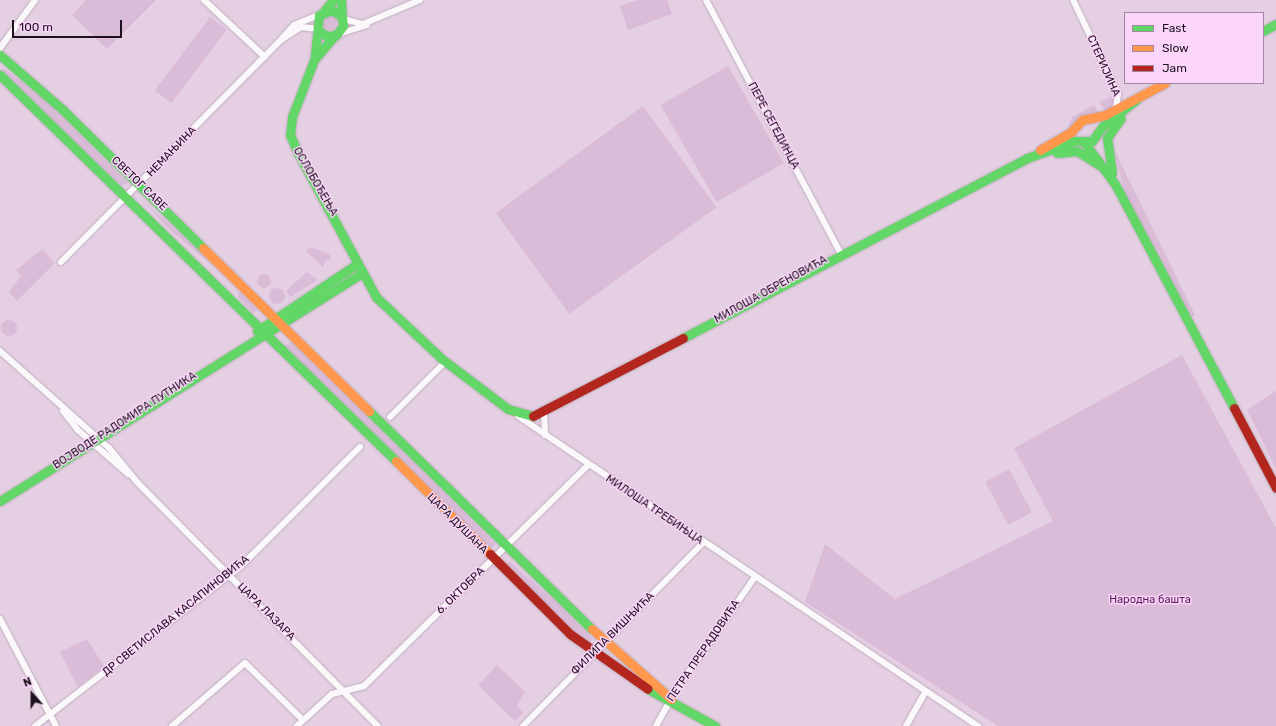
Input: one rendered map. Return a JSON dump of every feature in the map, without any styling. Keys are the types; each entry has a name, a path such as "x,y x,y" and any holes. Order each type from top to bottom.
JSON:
{"street":[{"path":"0,48 35,0"},
{"path":"204,0 265,57"},
{"path":"314,60 322,13 333,0"},
{"path":"336,35 342,18 341,0"},
{"path":"281,40 301,27 336,35 420,0"},
{"name":"ПЕРЕ СЕГЕДИНЦА","path":"706,0 840,252"},
{"name":"СТЕРИЈИНА","path":"1073,0 1118,94 1115,110"},
{"path":"281,40 294,25 322,13 334,10 342,18 358,24 375,20"},
{"path":"1264,30 1276,24"},
{"name":"ОСЛОБОЂЕЊА","path":"336,35 314,60 292,117 290,135 357,264"},
{"name":"НЕМАЊИНА","path":"61,262 125,196 139,185 281,40"},
{"name":"СВЕТОГ САВЕ","path":"0,55 139,185 275,317"},
{"name":"СВЕТОГ САВЕ","path":"0,75 260,327"},
{"path":"1027,158 1090,119 1137,100 1163,84"},
{"path":"1027,158 1083,141 1092,141 1137,100"},
{"path":"1112,173 1107,138 1127,108"},
{"path":"1090,119 1097,123 1115,184"},
{"path":"1076,127 1083,141 1115,184 1276,488"},
{"path":"1039,154 1077,151 1103,167"},
{"name":"МИЛОША ОБРЕНОВИЋА","path":"515,413 529,417 544,413 840,252 1027,158"},
{"name":"МИЛОША ТРЕБИЊЦА","path":"357,264 361,274 376,297 446,361 545,436 978,726"},
{"name":"ВОЈВОДЕ РАДОМИРА ПУТНИКА","path":"250,340 260,327 357,264"},
{"name":"ВОЈВОДЕ РАДОМИРА ПУТНИКА","path":"0,501 250,340 266,334 361,274"},
{"name":"ЦАРА ДУШАНА","path":"275,317 506,547 605,642 670,699"},
{"name":"ЦАРА ДУШАНА","path":"260,327 493,560 593,655 642,687 670,699 714,726"},
{"path":"0,351 95,440"},
{"path":"390,417 446,361"},
{"path":"57,404 95,440"},
{"path":"544,413 545,436"},
{"name":"ЦАРА ЛАЗАРА","path":"95,440 137,482"},
{"name":"ЦАРА ЛАЗАРА","path":"95,440 378,726"},
{"name":"ДР СВЕТИСЛАВА КАСАПИНОВИЋА","path":"35,726 51,716 230,576 360,447"},
{"name":"6. ОКТОБРА","path":"297,726 332,694 345,692 364,686 588,465"},
{"name":"ФИЛИПА ВИШЊИЋА","path":"523,726 704,542"},
{"name":"ПЕТРА ПРЕРАДОВИЋА","path":"656,726 670,699 755,577"},
{"path":"0,620 56,726"},
{"path":"172,726 245,662 303,720"},
{"path":"906,726 926,691"}],"green space":[{"path":"86,0 156,0 107,49 72,15"},
{"path":"637,0 667,0 672,14 628,30 620,6"},
{"path":"330,16 335,18 337,23 335,28 330,30 325,28 323,23 325,18"},
{"path":"210,17 227,30 171,103 155,90"},
{"path":"728,66 784,163 716,202 660,105"},
{"path":"3,68 41,96 128,183 121,185 0,71"},
{"path":"1114,95 1114,105 1105,111 1099,102"},
{"path":"1094,105 1099,114 1066,132 1072,117"},
{"path":"643,106 716,207 569,314 496,213"},
{"path":"1113,147 1195,315 1191,317 1126,196"},
{"path":"141,199 183,236 222,273 171,231"},
{"path":"311,247 330,255 331,261 326,260 323,267 306,251"},
{"path":"42,249 55,263 17,301 9,292 21,276 16,270"},
{"path":"307,272 318,280 290,297 286,291"},
{"path":"264,274 269,276 271,281 269,286 264,288 259,286 257,281 259,276"},
{"path":"277,288 283,290 285,296 283,302 277,304 271,302 269,296 271,290"},
{"path":"238,292 258,309 253,313 238,297"},
{"path":"9,320 16,325 17,328 12,335 9,336 2,331 1,328 6,321"},
{"path":"291,342 496,544 491,548 282,348"},
{"name":"Народна башта","path":"1182,355 1276,528 1276,726 998,726 805,602 825,544 895,599 1053,521 1014,448"},
{"path":"1276,391 1276,469 1247,410"},
{"path":"1009,469 1032,512 1008,525 985,482"},
{"path":"509,561 556,602 593,639 588,643 553,613 504,566"},
{"path":"87,639 104,666 78,687 60,652"},
{"path":"497,665 525,692 517,706 523,713 515,721 478,685"}],"traffic: fast":[{"path":"324,11 333,0"},
{"path":"341,0 342,17"},
{"path":"315,55 319,15 332,10 342,17 343,26 336,35 327,36 319,31"},
{"path":"1264,30 1276,24"},
{"path":"334,36 314,60 292,117 290,135 299,155 376,297 442,359 508,409 533,416"},
{"path":"0,55 63,110 203,248"},
{"path":"0,75 396,461"},
{"path":"683,338 1027,158 1075,141 1092,141 1103,126 1137,99"},
{"path":"1112,173 1107,138 1121,118"},
{"path":"1084,142 1115,184 1234,408"},
{"path":"1057,153 1077,151 1101,166"},
{"path":"257,331 357,264"},
{"path":"0,501 361,274"},
{"path":"369,411 592,629"},
{"path":"648,689 715,726"}],"traffic: slow":[{"path":"1040,150 1071,132 1082,120 1105,115 1163,84"},
{"path":"203,248 369,411"},
{"path":"396,461 490,554"},
{"path":"592,629 671,699"}],"traffic: jam":[{"path":"533,416 683,338"},
{"path":"1234,408 1276,488"},
{"path":"490,554 570,634 648,689"}]}
